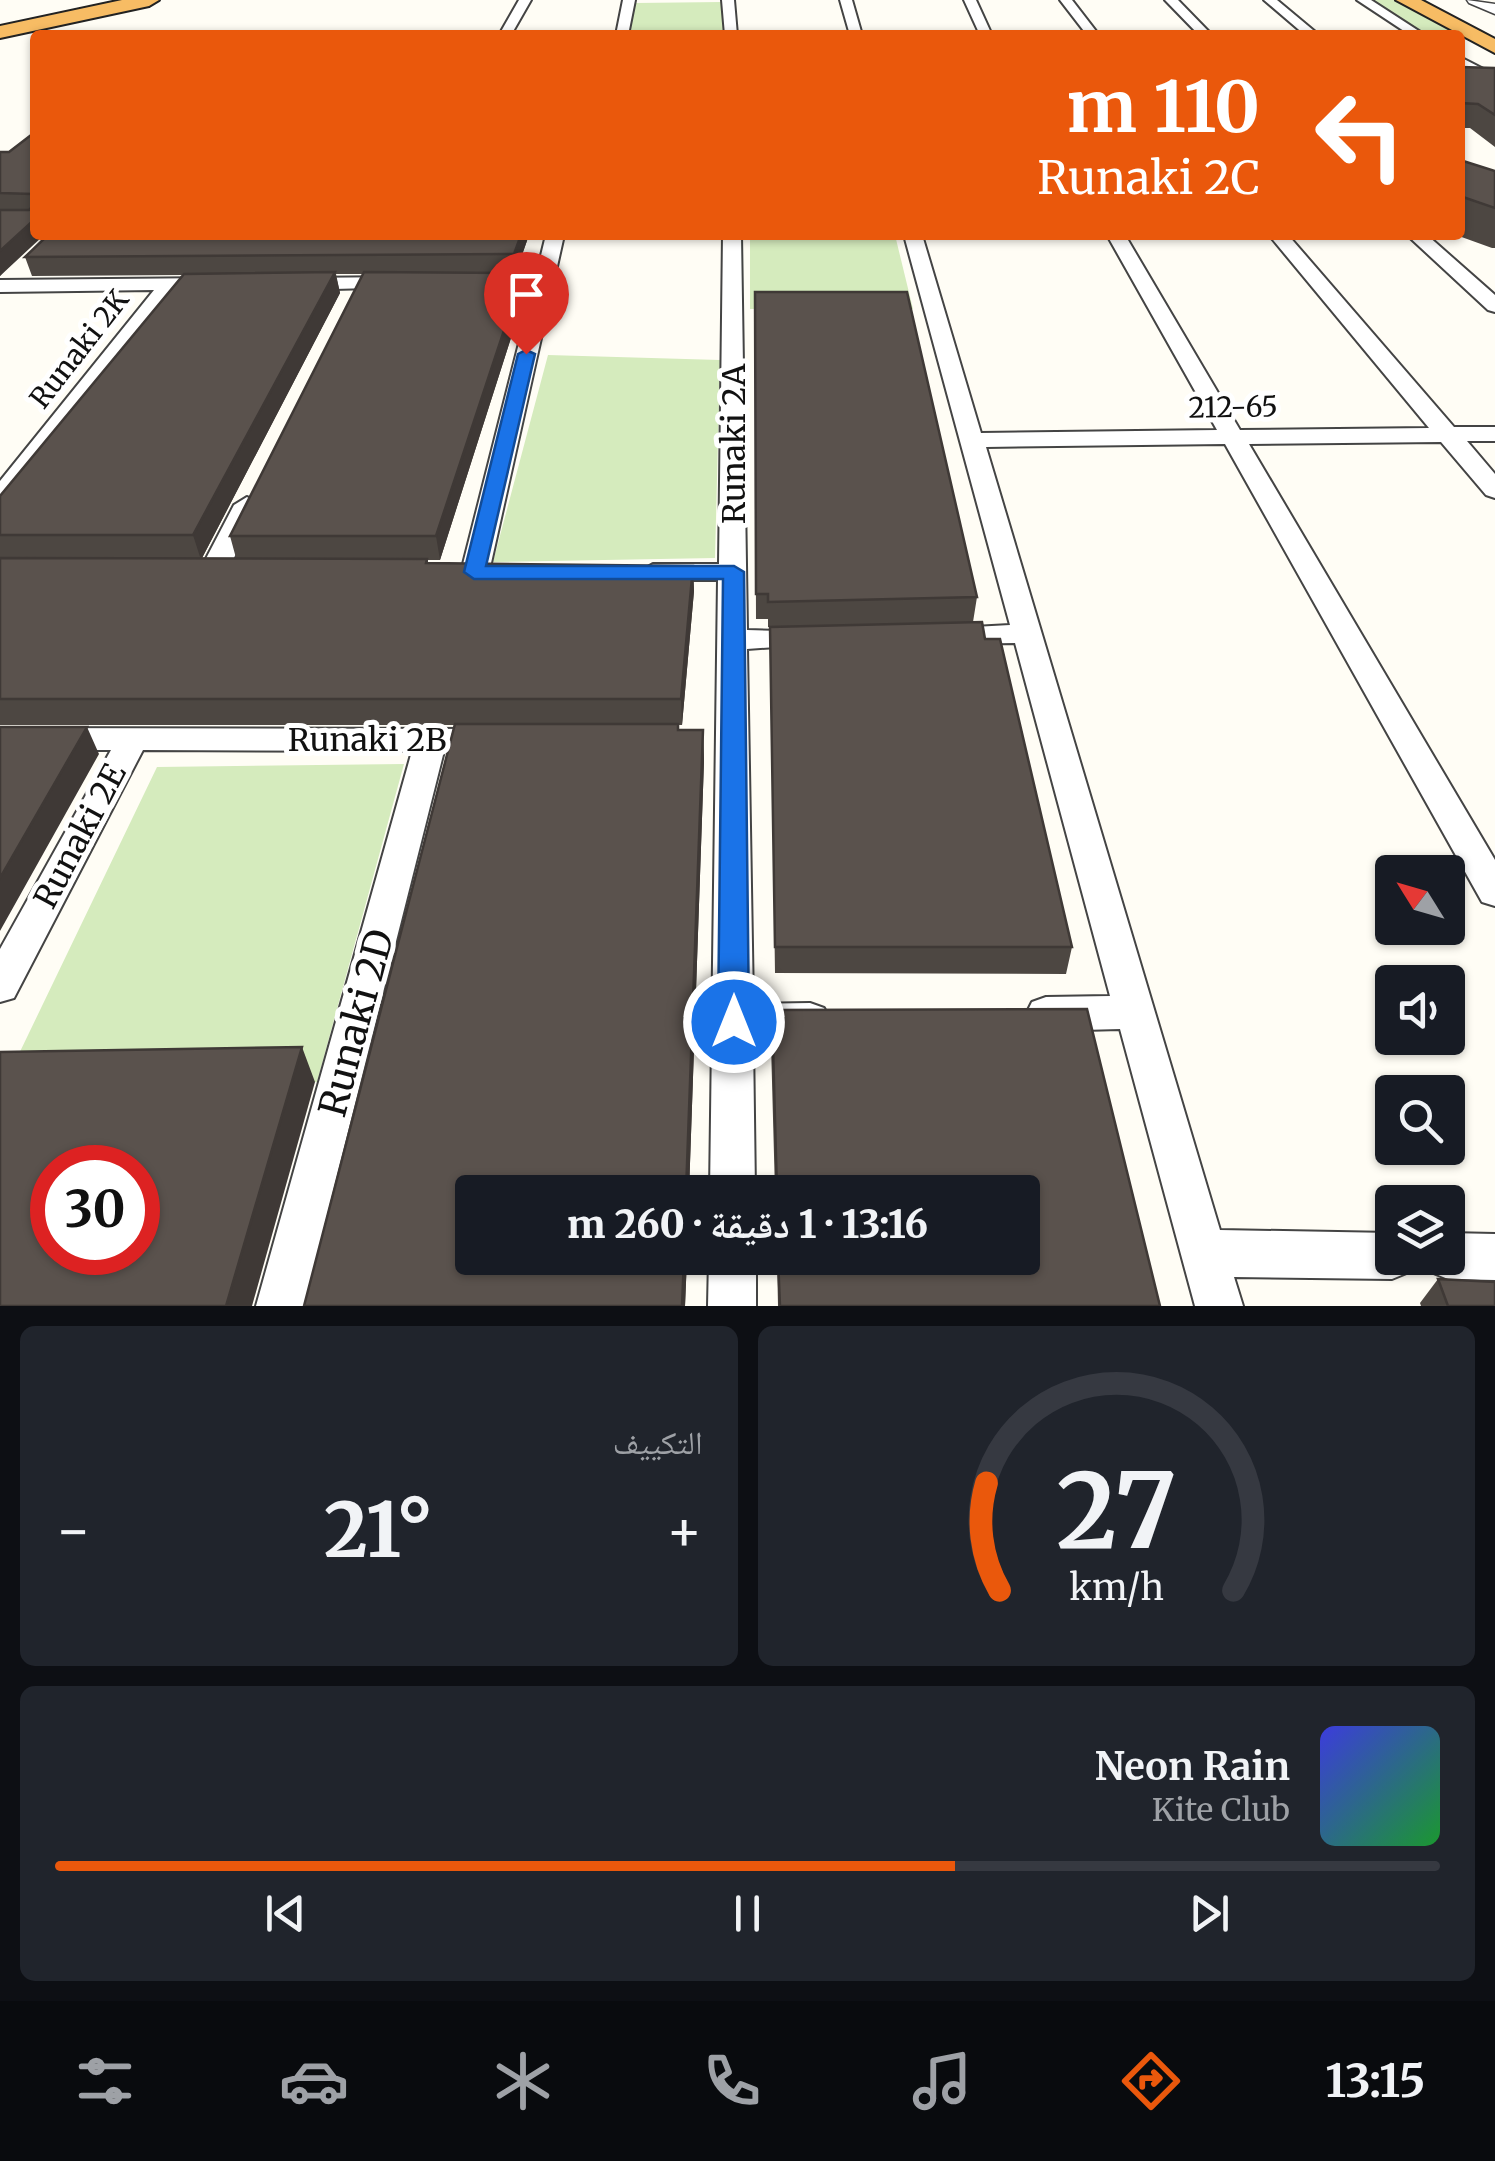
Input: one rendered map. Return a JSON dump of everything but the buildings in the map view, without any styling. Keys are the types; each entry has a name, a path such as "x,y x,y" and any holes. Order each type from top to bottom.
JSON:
{"highway":[{"path":"0,22 105,0"},
{"path":"0,32 149,0"},
{"path":"1406,0 1463,30"},
{"path":"1457,2 1495,28"},
{"path":"1465,31 1495,47"}],"street":[{"path":"508,30 525,0"},
{"path":"623,30 629,0"},
{"path":"728,0 731,30"},
{"path":"846,0 855,30"},
{"path":"970,0 984,30"},
{"path":"1066,0 1089,30"},
{"path":"1172,0 1201,30"},
{"path":"1270,0 1307,30"},
{"path":"1362,0 1411,30"},
{"path":"1457,2 1495,10"},
{"path":"1465,64 1495,83"},
{"path":"1465,84 1495,83"},
{"path":"475,572 554,240"},
{"name":"Runaki 2A","path":"732,240 733,1175"},
{"path":"915,240 1220,1306"},
{"path":"1119,240 1495,892"},
{"path":"1282,240 1495,490"},
{"path":"1422,240 1495,306"},
{"path":"2,286 32,260"},
{"path":"470,282 544,282"},
{"path":"344,314 359,283"},
{"path":"283,284 414,283"},
{"name":"Runaki 2K","path":"0,498 169,284"},
{"path":"2,286 245,284"},
{"name":"212-65","path":"972,440 1495,434"},
{"path":"250,572 204,572 258,484"},
{"path":"634,572 734,572"},
{"path":"910,636 1027,634"},
{"path":"734,640 832,638"},
{"name":"Runaki 2B","path":"0,739 526,740"},
{"name":"Runaki 2E","path":"0,986 132,740"},
{"name":"Runaki 2D","path":"280,1306 431,740"},
{"path":"696,740 734,740"},
{"path":"1002,1016 1136,1012"},
{"path":"734,1022 848,1019"},
{"path":"1204,1254 1375,1256"},
{"path":"1465,1256 1495,1257"},
{"path":"732,1275 732,1306"}],"green space":[{"path":"1368,0 1395,0 1449,30 1419,30"},
{"path":"722,2 723,30 629,30 635,3"},
{"path":"750,240 896,240 913,309 750,309"},
{"path":"548,355 720,360 715,558 493,562"},
{"path":"404,764 317,1082 3,1087 157,767"}],"route":[{"path":"526,354 474,572 734,572 734,1022"}]}
